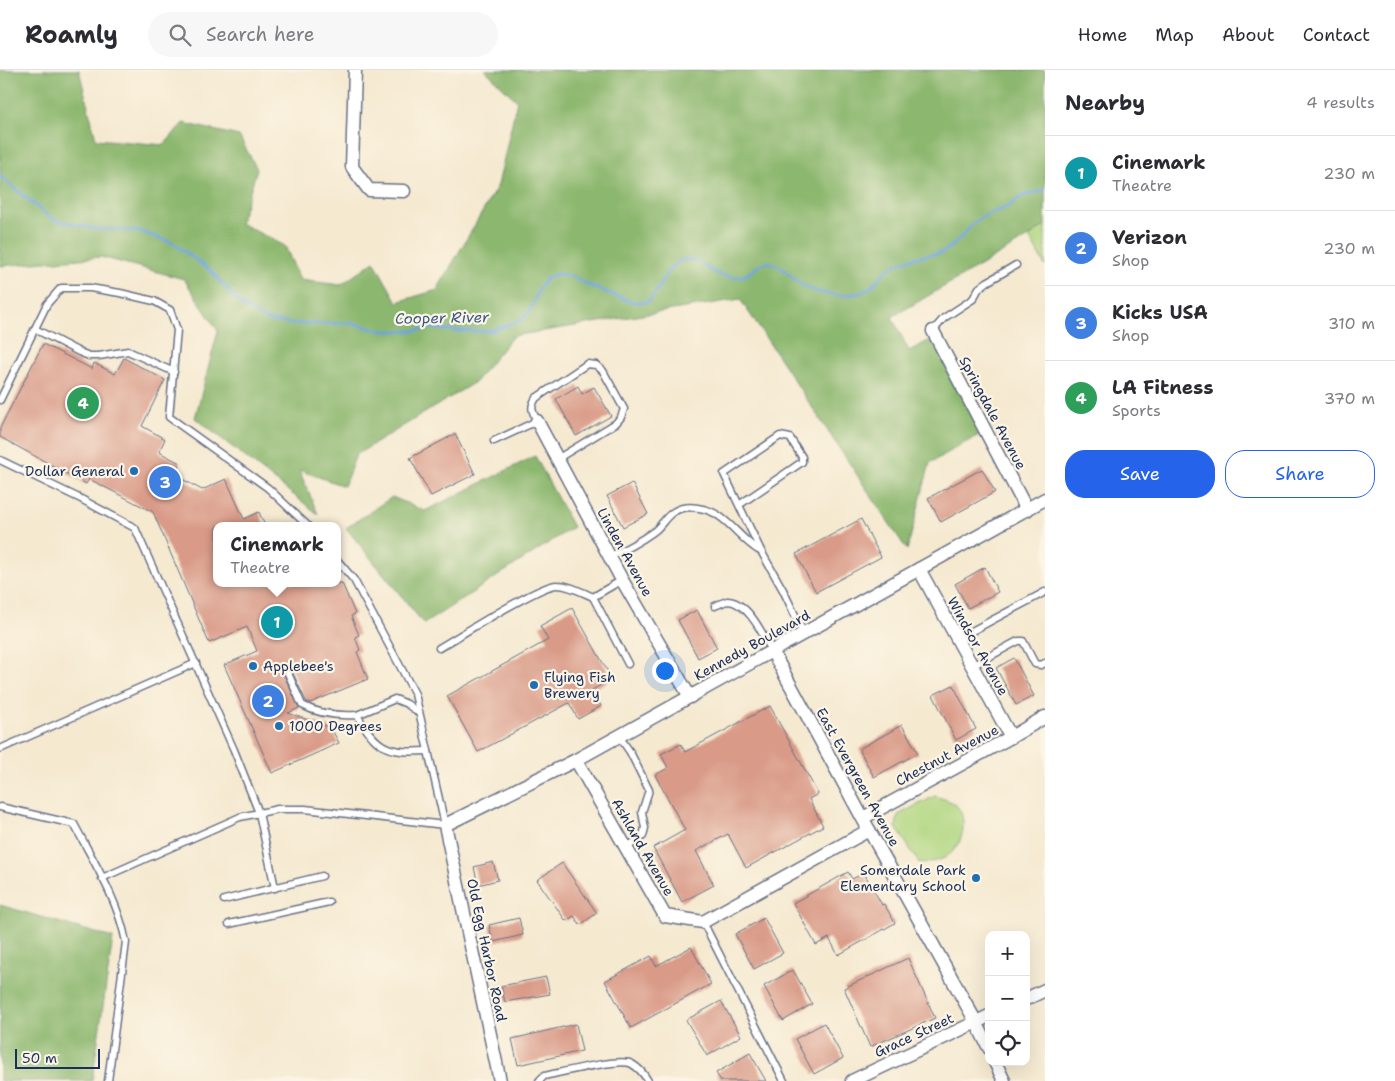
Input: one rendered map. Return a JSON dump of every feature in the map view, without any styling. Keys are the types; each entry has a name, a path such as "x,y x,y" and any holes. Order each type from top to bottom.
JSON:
{"street":[{"path":"355,70 352,167 369,190 404,191"},
{"name":"Springdale Avenue","path":"933,331 1027,510"},
{"name":"Linden Avenue","path":"537,421 609,557 690,696"},
{"name":"Kennedy Boulevard","path":"445,825 576,760 1045,499"},
{"name":"Windsor Avenue","path":"919,569 1011,737"},
{"name":"East Evergreen Avenue","path":"772,651 985,1040"},
{"name":"Chestnut Avenue","path":"862,818 1011,737 1045,716"},
{"name":"Ashland Avenue","path":"576,760 665,916 702,922"},
{"name":"Old Egg Harbor Road","path":"445,825 500,1081"},
{"path":"702,922 869,830"},
{"path":"1030,997 1045,990"},
{"name":"Grace Street","path":"852,1081 985,1018"},
{"path":"997,1066 1004,1081"}],"lane":[{"path":"933,331 944,318 973,299 979,288 1016,265"},
{"path":"0,400 46,304 61,288 90,288 154,301 170,310 177,330 169,417 268,488 304,522"},
{"path":"35,328 89,356 128,351 174,372"},
{"path":"494,441 537,421 532,410 532,404 536,398 587,364 596,365 603,371 624,409 621,417 616,423 557,459"},
{"path":"739,505 802,462 802,457 790,438 780,436 724,474 761,551 783,590 804,634"},
{"path":"0,460 82,499 135,528 234,750 259,813 275,888"},
{"path":"609,557 655,531 674,511 688,507 718,514 736,529 750,545 761,551"},
{"path":"102,878 240,817 278,809 305,809 445,825 415,694 354,580 341,565"},
{"path":"593,597 622,580"},
{"path":"439,648 552,585 559,584 593,597 628,664"},
{"path":"958,639 1045,592"},
{"path":"715,606 726,601 740,605 753,618 772,651"},
{"path":"972,666 1018,641 1023,641 1035,664 1041,665 1045,663"},
{"path":"0,749 196,663"},
{"path":"287,671 302,705 315,710 341,716 357,715 395,699 419,713"},
{"path":"357,715 366,730 377,742 388,749 407,752 428,751"},
{"path":"619,736 630,752 649,790 642,812 645,828 643,836 626,848"},
{"path":"0,807 74,824 102,878 123,926 126,942 108,1081"},
{"path":"224,900 322,876"},
{"path":"229,924 329,902"},
{"path":"702,922 784,1081"},
{"path":"539,1081 544,1076 616,1062 631,1063 644,1074 648,1081"}],"green space":[{"path":"0,70 79,70 96,139 164,145 183,123 239,136 257,169 240,223 285,246 300,280 341,285 374,261 397,302 437,290 498,185 517,101 485,70 1045,70 1045,225 1029,237 892,317 909,351 936,337 984,432 930,463 907,550 740,299 513,336 475,382 356,455 344,486 299,470 318,514 195,418 218,331 184,279 101,257 0,266"},
{"path":"1045,225 1045,266 1029,237"},
{"path":"535,456 573,527 424,624 346,528 392,497 425,511"},
{"path":"935,796 956,805 963,819 962,835 959,843 949,855 939,860 919,863 896,827 898,815"},
{"path":"0,905 113,938 92,1081 0,1081"}],"building":[{"path":"43,344 92,369 94,363 115,374 124,358 165,380 142,426 165,439 159,452 180,463 173,474 202,490 226,479 244,519 259,512 263,522 213,522 213,587 341,587 342,583 355,614 351,616 359,635 355,637 360,650 357,652 368,679 310,703 306,701 290,667 285,667 282,671 299,708 288,713 331,728 339,743 272,773 224,665 257,651 247,627 209,643 153,512 89,479 86,484 0,437 0,428"},
{"path":"578,386 582,394 594,387 611,416 576,436 556,399"},
{"path":"455,434 475,474 431,496 410,458"},
{"path":"982,469 995,492 941,522 928,498"},
{"path":"632,483 648,514 623,527 607,496"},
{"path":"861,519 881,557 816,592 796,554"},
{"path":"985,567 998,592 968,608 955,584"},
{"name":"Flying Fish Brewery","path":"572,608 612,679 592,690 601,706 578,719 569,703 478,752 447,696 548,640 540,626"},
{"path":"697,610 717,648 698,658 678,620"},
{"path":"1014,658 1034,696 1016,705 996,668"},
{"path":"953,685 976,729 956,740 933,695"},
{"path":"770,706 818,794 809,799 823,826 746,868 728,834 696,851 714,885 682,902 653,848 685,830 655,775 668,768 661,754 681,744 685,752"},
{"path":"902,725 918,753 874,777 859,749"},
{"path":"493,862 498,880 478,885 474,867"},
{"path":"562,863 597,913 580,925 574,916 566,921 537,880"},
{"path":"848,872 852,879 864,873 882,905 884,904 895,923 838,955 829,938 816,945 793,903"},
{"path":"519,918 523,935 493,942 489,925"},
{"path":"764,918 783,953 754,969 735,934"},
{"path":"691,947 711,984 631,1028 605,981 651,956 656,966"},
{"path":"908,958 935,1018 870,1047 844,988"},
{"path":"793,970 812,1004 783,1021 764,986"},
{"path":"546,977 550,994 505,1002 501,986"},
{"path":"721,1001 741,1036 707,1056 686,1020"},
{"path":"824,1023 843,1058 814,1074 795,1039"},
{"path":"576,1024 582,1051 518,1065 512,1039"},
{"path":"750,1053 766,1081 721,1081 716,1073"}],"waterway":[{"name":"Cooper River","path":"0,176 55,220 97,229 139,231 173,243 211,271 241,305 266,320 292,324 351,323 383,331 414,331 430,328 455,331 490,331 522,320 531,309 540,287 546,279 553,275 561,274 571,276 588,285 632,302 647,302 674,265 686,259 697,261 718,274 734,277 743,276 759,265 770,263 781,268 804,286 819,292 836,295 860,293 869,288 883,273 892,267 914,258 943,252 952,246 979,219 1007,207 1023,196 1045,190"}],"place":[{"name":"LA Fitness","path":"83,403"},
{"name":"Dollar General","path":"134,471"},
{"name":"Kicks USA","path":"165,482"},
{"name":"Cinemark","path":"277,622"},
{"name":"Applebee's","path":"253,666"},
{"name":"Flying Fish Brewery","path":"534,685"},
{"name":"Verizon","path":"268,701"},
{"name":"1000 Degrees","path":"279,726"},
{"name":"Somerdale Park Elementary School","path":"976,878"}]}
